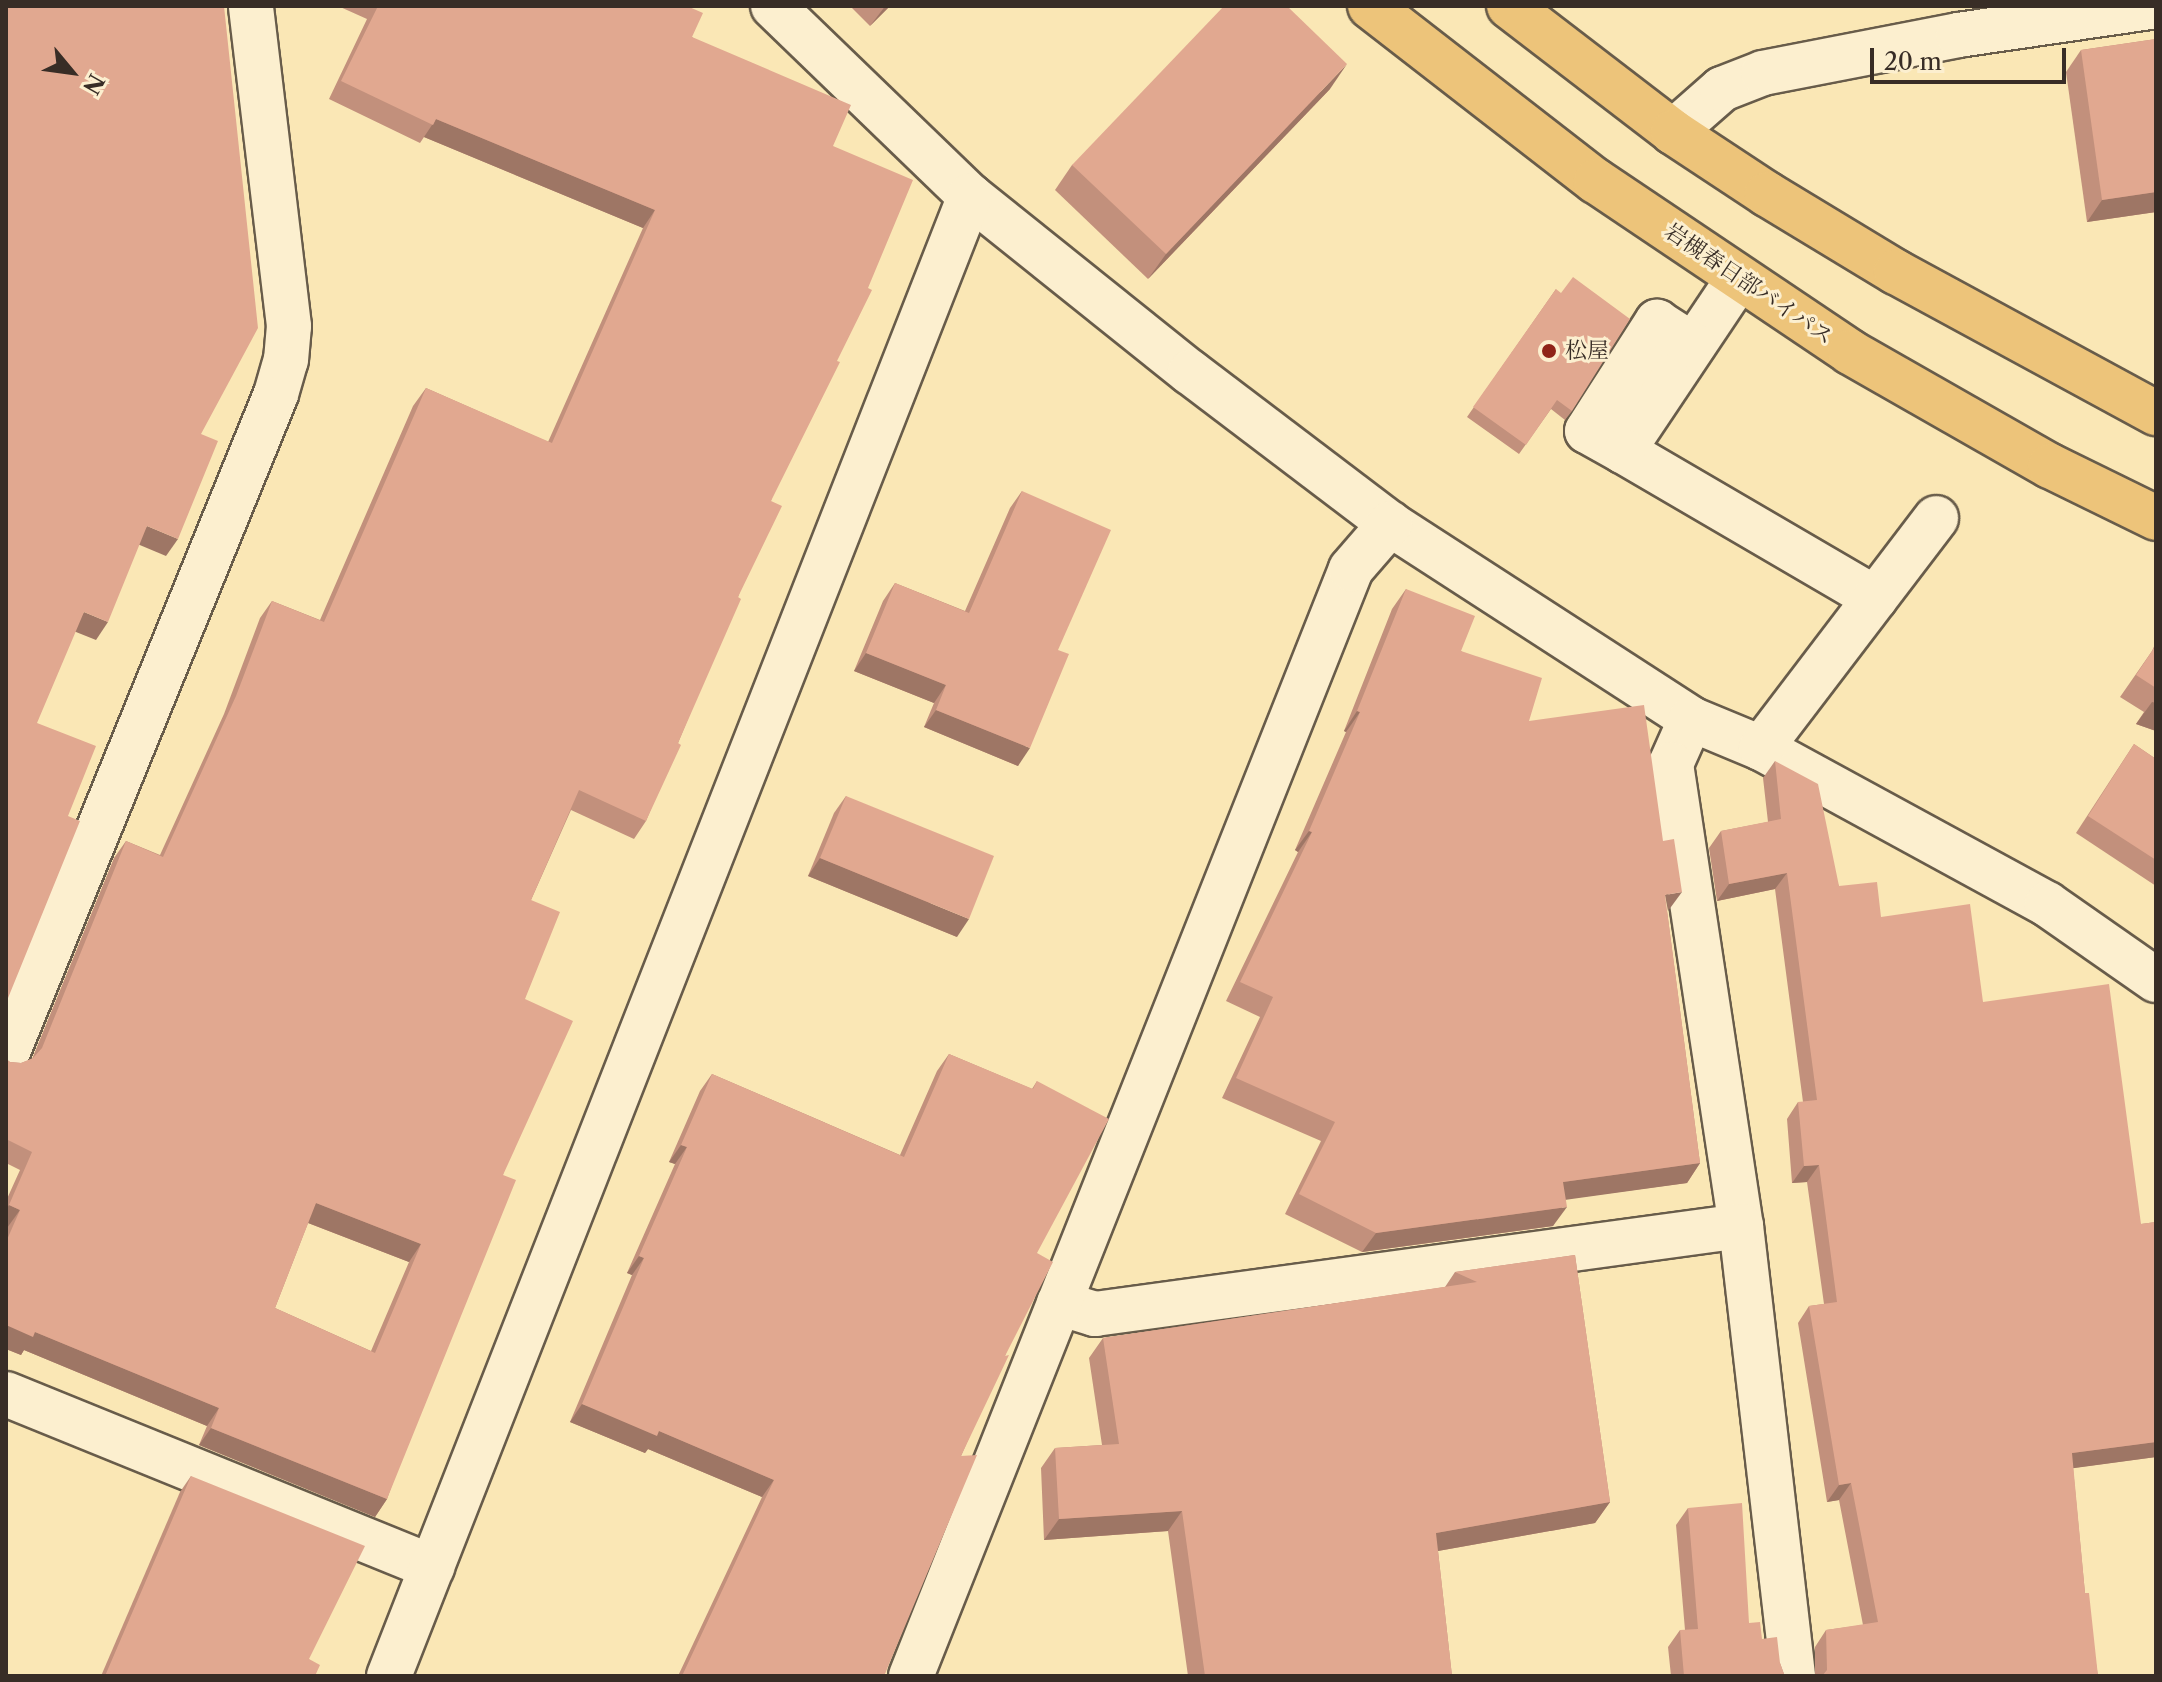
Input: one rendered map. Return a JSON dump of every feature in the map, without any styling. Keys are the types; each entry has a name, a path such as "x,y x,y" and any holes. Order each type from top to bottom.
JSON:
{"highway":[{"name":"岩槻春日部バイパス","path":"1370,6 1596,181 1850,352 2050,466 2156,518"},
{"path":"1509,6 1673,132 1896,272 2156,413"}],"street":[{"path":"6,1056 276,394 286,360 289,326 251,6"},
{"path":"773,6 970,196 1190,372 1390,524 1691,719 1761,748 2047,904 2156,980"},
{"path":"1673,132 1722,89 1763,73 1955,20 2156,6"},
{"path":"389,1676 970,196"},
{"path":"1738,279 1623,451 1875,598"},
{"path":"1761,748 1936,518"},
{"path":"911,1676 1351,569 1390,524"},
{"path":"1691,719 1671,764 1741,1226 1793,1676"},
{"path":"1059,1303 1095,1314 1741,1226"},
{"path":"6,1394 432,1567"}],"building":[{"path":"6,6 224,6 258,328 201,434 218,441 178,539 147,526 108,622 84,612 37,723 96,746 68,816 80,821 6,1003"},
{"path":"378,6 687,6 703,13 692,37 851,105 833,146 913,180 868,288 872,290 771,501 782,506 738,597 741,599 646,821 579,790 531,900 560,912 525,999 573,1021 503,1175 516,1180 387,1499 211,1428 219,1408 35,1332 33,1337 6,1325 6,1242 20,1210 9,1205 32,1152 6,1139 6,1059 21,1063 33,1058 42,1048 126,841 163,857 236,696 272,601 324,622 426,388 552,443 655,210 436,119 433,125 341,81","holes":["316,1203 421,1244 375,1353 275,1308"]},
{"path":"1224,6 1287,6 1347,64 1166,254 1072,165"},
{"path":"2156,39 2156,192 2102,200 2081,50"},
{"path":"1573,277 1630,319 1572,411 1557,400 1526,445 1473,407 1556,289 1561,293"},
{"path":"1022,491 1111,530 1058,650 1069,654 1030,748 936,710 946,685 866,653 895,583 969,613"},
{"path":"1406,589 1475,616 1461,651 1542,678 1529,721 1644,705 1663,841 1674,839 1682,892 1665,895 1700,1163 1563,1182 1567,1207 1376,1233 1299,1194 1335,1122 1236,1078 1273,997 1240,982 1312,832 1309,831 1360,712 1357,711"},
{"path":"2156,645 2156,688 2136,675"},
{"path":"2134,744 2156,759 2156,860 2088,816"},
{"path":"1775,761 1818,784 1839,886 1877,882 1881,917 1970,904 1983,1002 2109,984 2141,1224 2156,1222 2156,1442 2072,1453 2085,1593 2089,1593 2098,1676 1822,1676 1827,1670 1826,1630 1878,1622 1851,1483 1839,1485 1809,1306 1837,1302 1819,1165 1804,1166 1798,1102 1817,1100 1787,873 1729,884 1721,831 1781,819"},
{"path":"846,796 994,856 969,919 820,858"},
{"path":"949,1054 1033,1089 1037,1081 1109,1119 1037,1253 1053,1262 1005,1356 1009,1355 961,1456 977,1455 884,1676 682,1676 774,1480 659,1431 657,1436 582,1404 644,1258 639,1256 687,1147 681,1145 712,1074 904,1157"},
{"path":"1575,1255 1610,1502 1436,1533 1452,1676 1205,1676 1182,1511 1059,1519 1055,1448 1119,1444 1103,1338 1477,1282 1455,1272"},
{"path":"191,1476 365,1546 309,1659 320,1665 315,1676 105,1676"},
{"path":"1742,1503 1749,1623 1760,1622 1762,1639 1777,1637 1780,1663 1787,1676 1684,1676 1680,1630 1698,1629 1688,1508"}],"place":[{"name":"松屋","path":"1549,351"}]}
